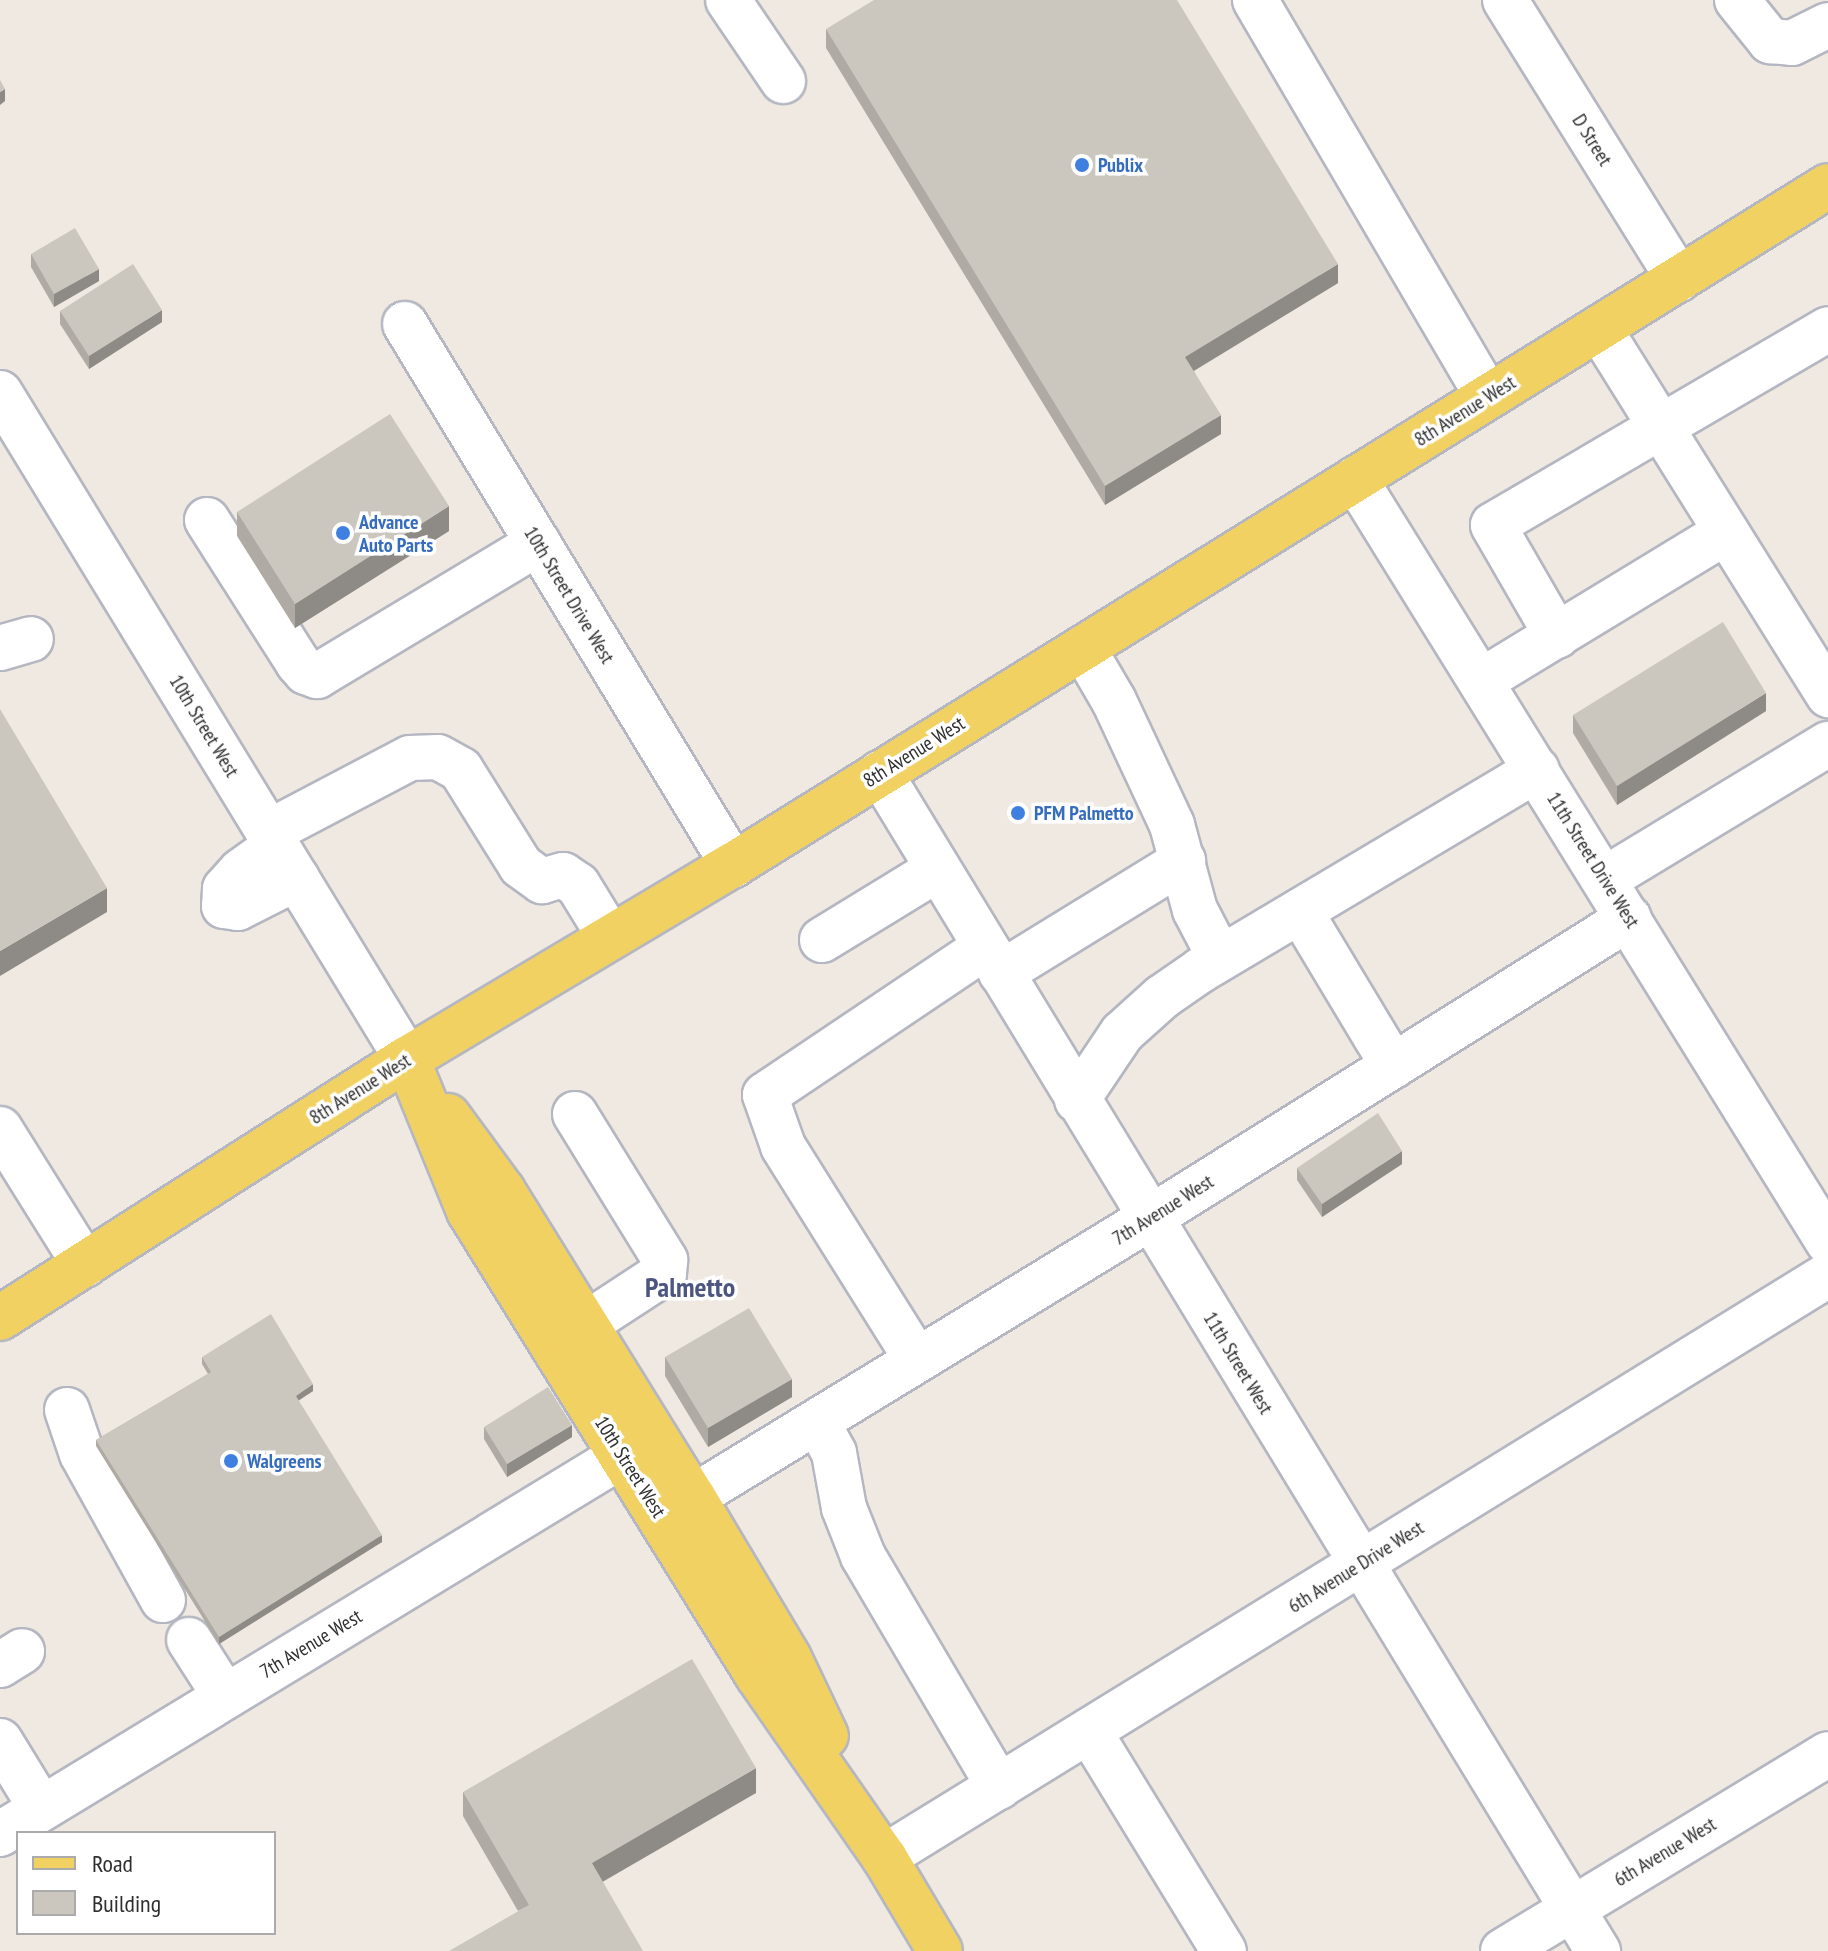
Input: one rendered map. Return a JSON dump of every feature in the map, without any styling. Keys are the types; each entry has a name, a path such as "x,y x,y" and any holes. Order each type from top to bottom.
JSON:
{"main road":[{"name":"8th Avenue West","path":"0,1318 407,1059 733,865 1828,186"},
{"name":"10th Street West","path":"407,1059 503,1191 693,1497 789,1658 884,1857"},
{"name":"10th Street West","path":"407,1059 469,1211 758,1676 884,1857 940,1951"}],"street":[{"path":"728,0 783,81"},
{"path":"1255,0 1488,397"},
{"name":"D Street","path":"1505,0 1679,279"},
{"path":"1737,0 1770,41 1792,43 1828,25"},
{"name":"10th Street Drive West","path":"405,324 733,865"},
{"path":"1599,328 1828,695"},
{"path":"1557,636 1493,525 1659,425 1828,329"},
{"name":"10th Street West","path":"0,393 407,1059"},
{"name":"11th Street Drive West","path":"1355,479 1828,1242"},
{"path":"207,520 298,663 306,672 317,676 538,543"},
{"path":"1481,681 1726,532"},
{"path":"1083,648 1114,701 1172,825 1195,910 1220,958"},
{"path":"1605,879 1828,744"},
{"path":"281,852 410,758 438,757 461,770 521,866 542,881 563,875 578,885 610,937"},
{"path":"1077,1100 1122,1033 1162,997 1220,958 1537,770"},
{"name":"11th Street West","path":"880,773 1598,1951"},
{"path":"917,1360 783,1146 765,1095 993,960 1183,861"},
{"path":"822,940 938,869"},
{"path":"1300,911 1393,1066"},
{"name":"7th Avenue West","path":"693,1497 1150,1218 1629,918"},
{"path":"575,1114 665,1260 664,1273 586,1324"},
{"path":"0,1129 85,1265"},
{"name":"6th Avenue Drive West","path":"884,1857 1828,1275"},
{"path":"67,1410 82,1454 163,1600"},
{"path":"817,1422 834,1453 841,1499 863,1556 999,1787"},
{"name":"7th Avenue West","path":"0,1834 623,1455"},
{"path":"189,1640 225,1696"},
{"path":"1089,1731 1224,1951"},
{"path":"0,1741 41,1808"},
{"name":"6th Avenue West","path":"1503,1951 1828,1754"}],"building":[{"name":"Publix","path":"874,0 1177,0 1338,264 1185,357 1221,415 1105,486 826,29"},
{"path":"75,228 99,269 54,294 31,254"},
{"path":"133,264 162,310 89,356 60,311"},
{"name":"Advance Auto Parts","path":"390,414 449,506 295,604 237,512"},
{"path":"1723,622 1766,693 1617,786 1573,715"},
{"path":"0,709 107,888 0,951"},
{"path":"1378,1113 1402,1151 1322,1204 1297,1168"},
{"path":"749,1308 792,1379 708,1428 665,1357"},
{"path":"271,1314 313,1384 296,1396 382,1535 219,1637 96,1440 211,1372 202,1357"},
{"path":"548,1387 572,1425 507,1464 484,1427"},
{"path":"692,1659 756,1768 592,1863 643,1951 449,1951 529,1905 463,1792"}],"place":[{"name":"Publix","path":"1082,165"},
{"name":"Advance Auto Parts","path":"343,533"},
{"name":"PFM Palmetto","path":"1018,813"},
{"name":"Walgreens","path":"231,1461"}],"district":[{"name":"Palmetto","path":"690,1287"}]}
